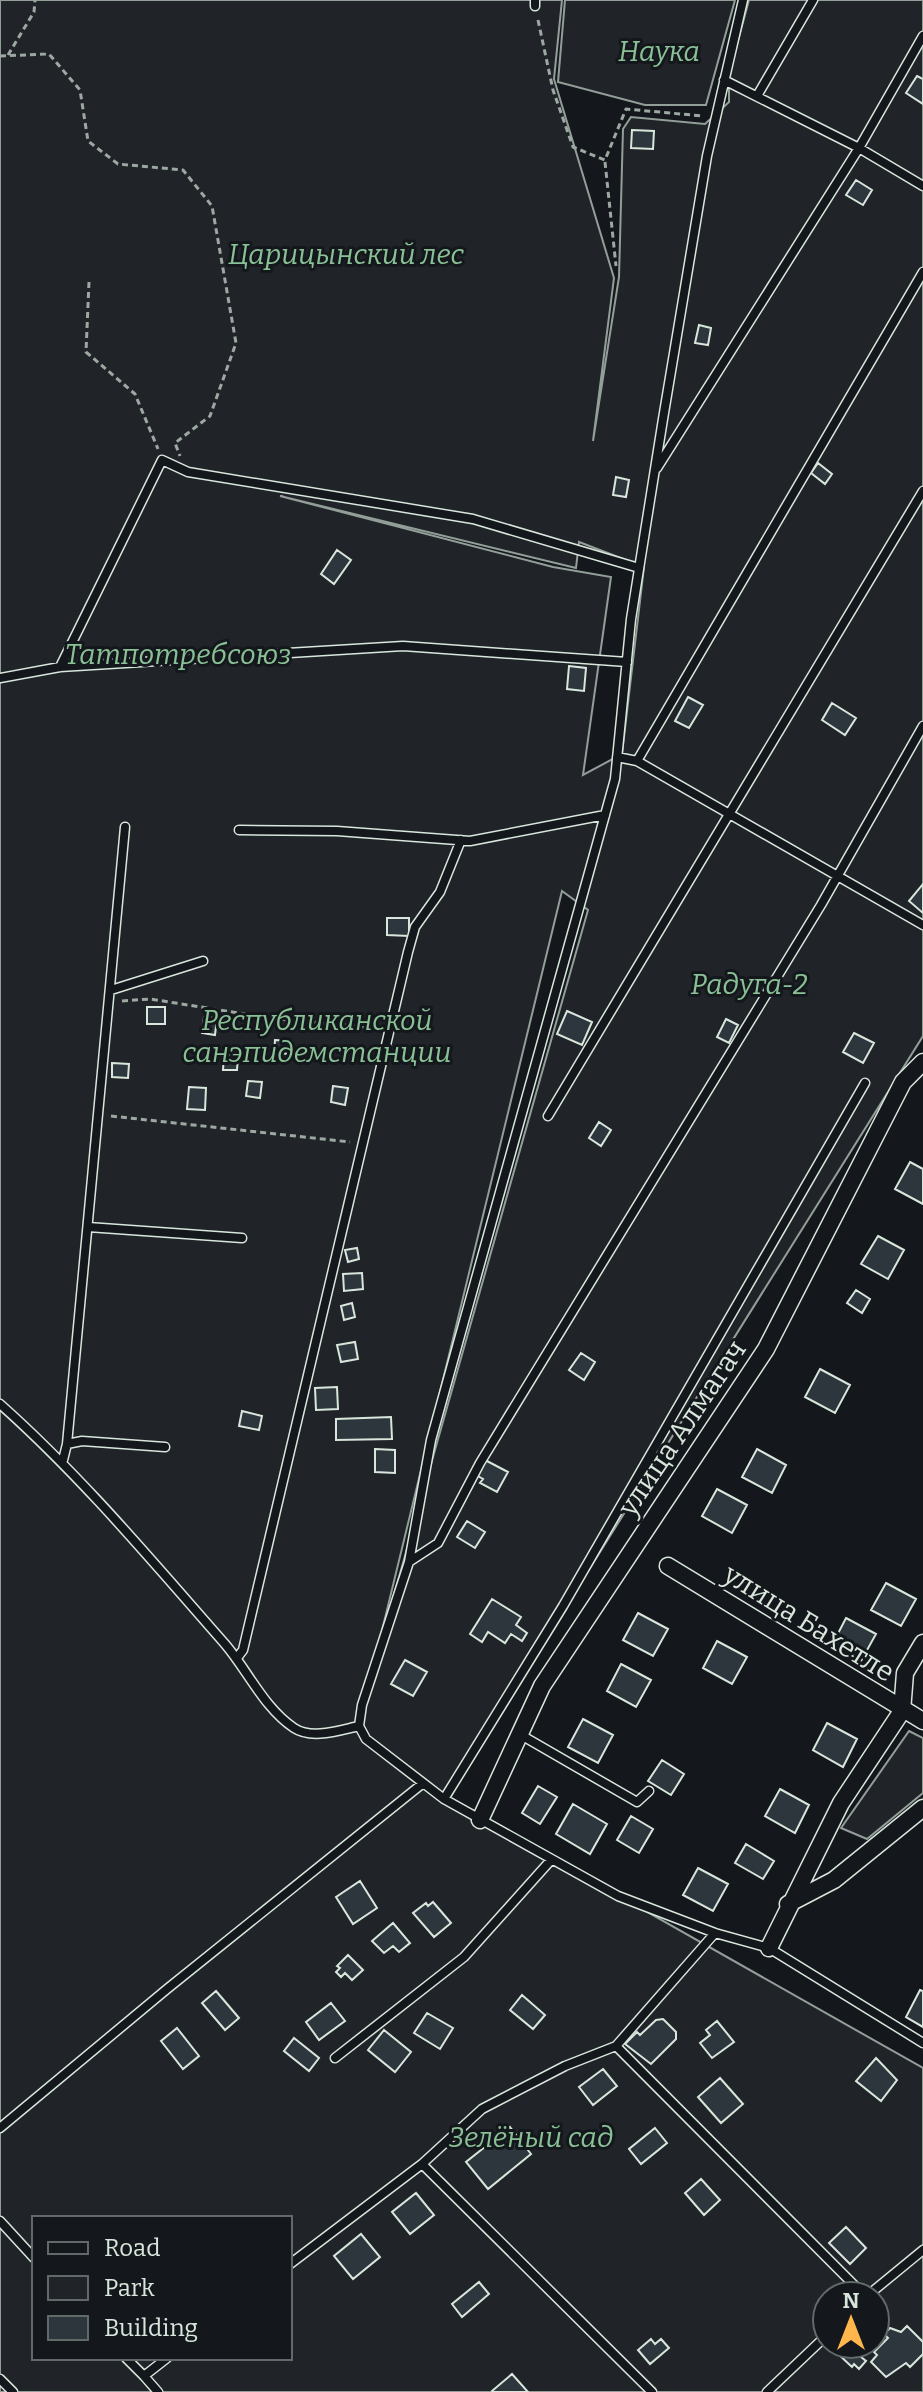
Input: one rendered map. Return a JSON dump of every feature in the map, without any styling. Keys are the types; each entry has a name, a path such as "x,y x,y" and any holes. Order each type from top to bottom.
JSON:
{"street":[{"name":"улица Алмагач","path":"480,1820 542,1686 766,1349 903,1082 923,1062"},
{"name":"улица Бахетле","path":"668,1566 923,1721"},
{"path":"769,1948 788,1904 841,1803 902,1711 905,1673 923,1643"},
{"path":"788,1904 834,1880 923,1808"}],"lane":[{"path":"743,0 716,118 654,471 639,568 617,757 605,815 431,1440 409,1562 362,1705 359,1726 366,1739 422,1784 551,1860 618,1896 715,1933 769,1948 923,2043"},
{"path":"757,96 813,0"},
{"path":"654,471 859,148 923,36"},
{"path":"724,80 859,148 923,186"},
{"path":"637,761 923,272"},
{"path":"60,667 162,460 188,472 473,519 639,568"},
{"path":"548,1116 923,491"},
{"path":"0,678 60,667 403,646 627,662"},
{"path":"409,1562 438,1543 480,1463 569,1322 838,875 923,726"},
{"path":"617,757 637,761 923,925"},
{"path":"239,830 337,831 461,840 605,815"},
{"path":"63,1460 67,1444 125,827"},
{"path":"237,1658 243,1650 334,1276 388,1029 415,927 440,892 461,840"},
{"path":"111,990 203,961"},
{"path":"444,1799 563,1606 865,1083"},
{"path":"88,1227 242,1238"},
{"path":"0,1404 63,1460 237,1658 276,1712 296,1730 308,1734 359,1726"},
{"path":"67,1444 82,1441 165,1447"},
{"path":"521,1735 637,1802 649,1791"},
{"path":"0,2128 422,1784"},
{"path":"335,2058 464,1957 551,1860"},
{"path":"292,2262 422,2164 482,2109 565,2066 616,2046 715,1933"},
{"path":"616,2046 850,2280"},
{"path":"422,2164 652,2392"},
{"path":"0,2221 32,2256"},
{"path":"886,2280 923,2250"},
{"path":"767,2392 811,2350"},
{"path":"128,2360 158,2392"},
{"path":"144,2376 164,2360"},
{"path":"0,2379 13,2392"}],"path":[{"path":"8,55 34,12 35,0"},
{"path":"535,3 553,90 573,147 605,160"},
{"path":"0,56 49,54 80,90 88,141 118,164 183,170 212,206 236,343 210,416 175,443 188,472"},
{"path":"616,266 605,160 626,109 716,118"},
{"path":"89,282 86,352 135,394 162,460"},
{"path":"110,1002 150,999 277,1019 388,1029"},
{"path":"99,1115 362,1144"}],"green space":[{"path":"0,0 562,0 554,79 614,278 593,441 619,277 623,129 631,117 705,124 729,102 729,74 749,0 923,0 923,1036 446,1798 923,2068 923,2392 0,2392","holes":["280,496 576,568 579,542 644,567 622,754 583,775 611,577 553,567","562,891 588,910 378,1651 377,1651"]},
{"name":"Наука","path":"565,0 735,0 706,105 645,105 558,82"},
{"path":"909,1731 923,1738 923,1793 867,1839 841,1828"}],"building":[{"path":"917,76 923,79 923,104 906,93"},
{"path":"632,130 654,131 653,149 631,148"},
{"path":"856,180 872,190 863,205 846,195"},
{"path":"699,325 711,328 708,345 695,343"},
{"path":"818,463 832,474 825,484 811,473"},
{"path":"616,477 629,480 626,497 613,495"},
{"path":"337,550 351,560 334,584 321,574"},
{"path":"569,666 586,668 584,691 567,689"},
{"path":"688,697 703,705 689,728 675,721"},
{"path":"832,703 856,718 845,735 822,720"},
{"path":"923,884 923,913 909,901"},
{"path":"387,918 409,918 409,936 387,935"},
{"path":"147,1007 165,1007 165,1024 147,1024"},
{"path":"567,1011 592,1022 582,1045 557,1034"},
{"path":"204,1017 217,1018 215,1035 202,1033"},
{"path":"726,1019 738,1025 729,1043 717,1037"},
{"path":"854,1033 874,1043 863,1063 843,1052"},
{"path":"275,1040 292,1041 291,1054 274,1053"},
{"path":"224,1055 238,1056 237,1070 223,1070"},
{"path":"112,1063 129,1064 128,1078 112,1077"},
{"path":"248,1081 262,1082 260,1098 246,1096"},
{"path":"333,1086 348,1088 345,1105 331,1102"},
{"path":"189,1087 206,1088 205,1110 187,1109"},
{"path":"599,1122 611,1130 601,1146 589,1138"},
{"path":"910,1162 923,1169 923,1204 895,1189"},
{"path":"878,1236 904,1250 888,1279 861,1264"},
{"path":"357,1248 359,1259 348,1262 345,1250"},
{"path":"362,1273 363,1289 344,1291 343,1274"},
{"path":"856,1290 870,1299 862,1313 847,1303"},
{"path":"352,1303 355,1317 344,1320 341,1306"},
{"path":"355,1342 358,1359 341,1362 337,1345"},
{"path":"581,1353 595,1362 584,1380 569,1370"},
{"path":"820,1369 850,1385 835,1413 805,1397"},
{"path":"337,1387 338,1409 316,1410 315,1388"},
{"path":"242,1411 262,1416 259,1430 239,1426"},
{"path":"391,1417 392,1439 336,1440 336,1419"},
{"path":"375,1449 395,1450 395,1473 375,1472"},
{"path":"757,1449 786,1465 772,1493 742,1477"},
{"path":"485,1460 508,1472 497,1492 480,1483 483,1479 476,1475"},
{"path":"717,1489 747,1505 732,1533 702,1516"},
{"path":"467,1521 485,1532 475,1548 457,1537"},
{"path":"886,1583 916,1599 901,1626 871,1610"},
{"path":"492,1599 521,1617 516,1625 527,1633 522,1641 511,1634 505,1643 488,1632 482,1642 470,1634"},
{"path":"638,1613 668,1629 653,1656 623,1640"},
{"path":"846,1618 876,1634 861,1661 832,1645"},
{"path":"717,1641 747,1657 732,1684 703,1668"},
{"path":"405,1660 427,1672 413,1696 391,1684"},
{"path":"621,1664 651,1680 636,1707 607,1691"},
{"path":"583,1719 613,1735 598,1763 568,1747"},
{"path":"827,1723 857,1739 843,1767 813,1750"},
{"path":"662,1760 684,1774 671,1795 648,1781"},
{"path":"538,1786 557,1797 540,1824 522,1813"},
{"path":"780,1789 809,1805 795,1833 765,1816"},
{"path":"573,1804 607,1824 590,1854 556,1834"},
{"path":"631,1816 653,1829 639,1853 617,1840"},
{"path":"746,1844 774,1861 763,1879 735,1863"},
{"path":"698,1868 728,1884 713,1911 683,1895"},
{"path":"360,1881 377,1908 353,1924 336,1897"},
{"path":"433,1902 451,1923 434,1937 413,1913 426,1903 428,1906"},
{"path":"393,1923 410,1943 399,1952 393,1946 384,1953 372,1941"},
{"path":"348,1955 363,1970 352,1980 345,1973 341,1977 336,1972 340,1968 337,1966"},
{"path":"920,1990 923,1991 923,2027 906,2017"},
{"path":"216,1991 239,2018 225,2030 202,2003"},
{"path":"522,1995 545,2015 533,2029 510,2010"},
{"path":"331,2003 345,2021 319,2040 306,2022"},
{"path":"427,2013 453,2028 440,2049 414,2033"},
{"path":"663,2019 676,2032 676,2039 651,2064 625,2044 637,2032 640,2035 656,2020"},
{"path":"717,2021 734,2042 712,2058 700,2043 710,2035 706,2030"},
{"path":"177,2028 199,2056 183,2069 161,2041"},
{"path":"384,2030 411,2052 395,2072 368,2050"},
{"path":"294,2038 319,2058 309,2071 284,2051"},
{"path":"876,2058 897,2080 881,2101 856,2081"},
{"path":"603,2069 617,2086 593,2105 579,2087"},
{"path":"720,2078 743,2104 721,2123 698,2097"},
{"path":"510,2127 531,2154 488,2189 466,2162"},
{"path":"655,2128 667,2143 641,2164 629,2149"},
{"path":"701,2179 720,2200 704,2215 685,2193"},
{"path":"416,2193 434,2215 410,2234 392,2212"},
{"path":"846,2227 866,2248 850,2264 829,2243"},
{"path":"361,2234 380,2257 353,2279 334,2256"},
{"path":"479,2282 489,2294 462,2317 452,2304"},
{"path":"907,2326 923,2342 923,2354 910,2367 906,2363 886,2377 871,2362 891,2360 891,2328 901,2332"},
{"path":"651,2339 655,2344 661,2339 669,2348 650,2364 638,2350"},
{"path":"845,2360 866,2361 859,2369 854,2364 852,2367"},
{"path":"512,2374 528,2392 492,2391"}],"park label":[{"name":"Царицынский лес","path":"346,254"},
{"name":"Татпотребсоюз","path":"178,654"},
{"name":"Радуга-2","path":"749,984"},
{"name":"Республиканской санэпидемстанции","path":"317,1036"},
{"name":"Зелёный сад","path":"531,2137"}]}
